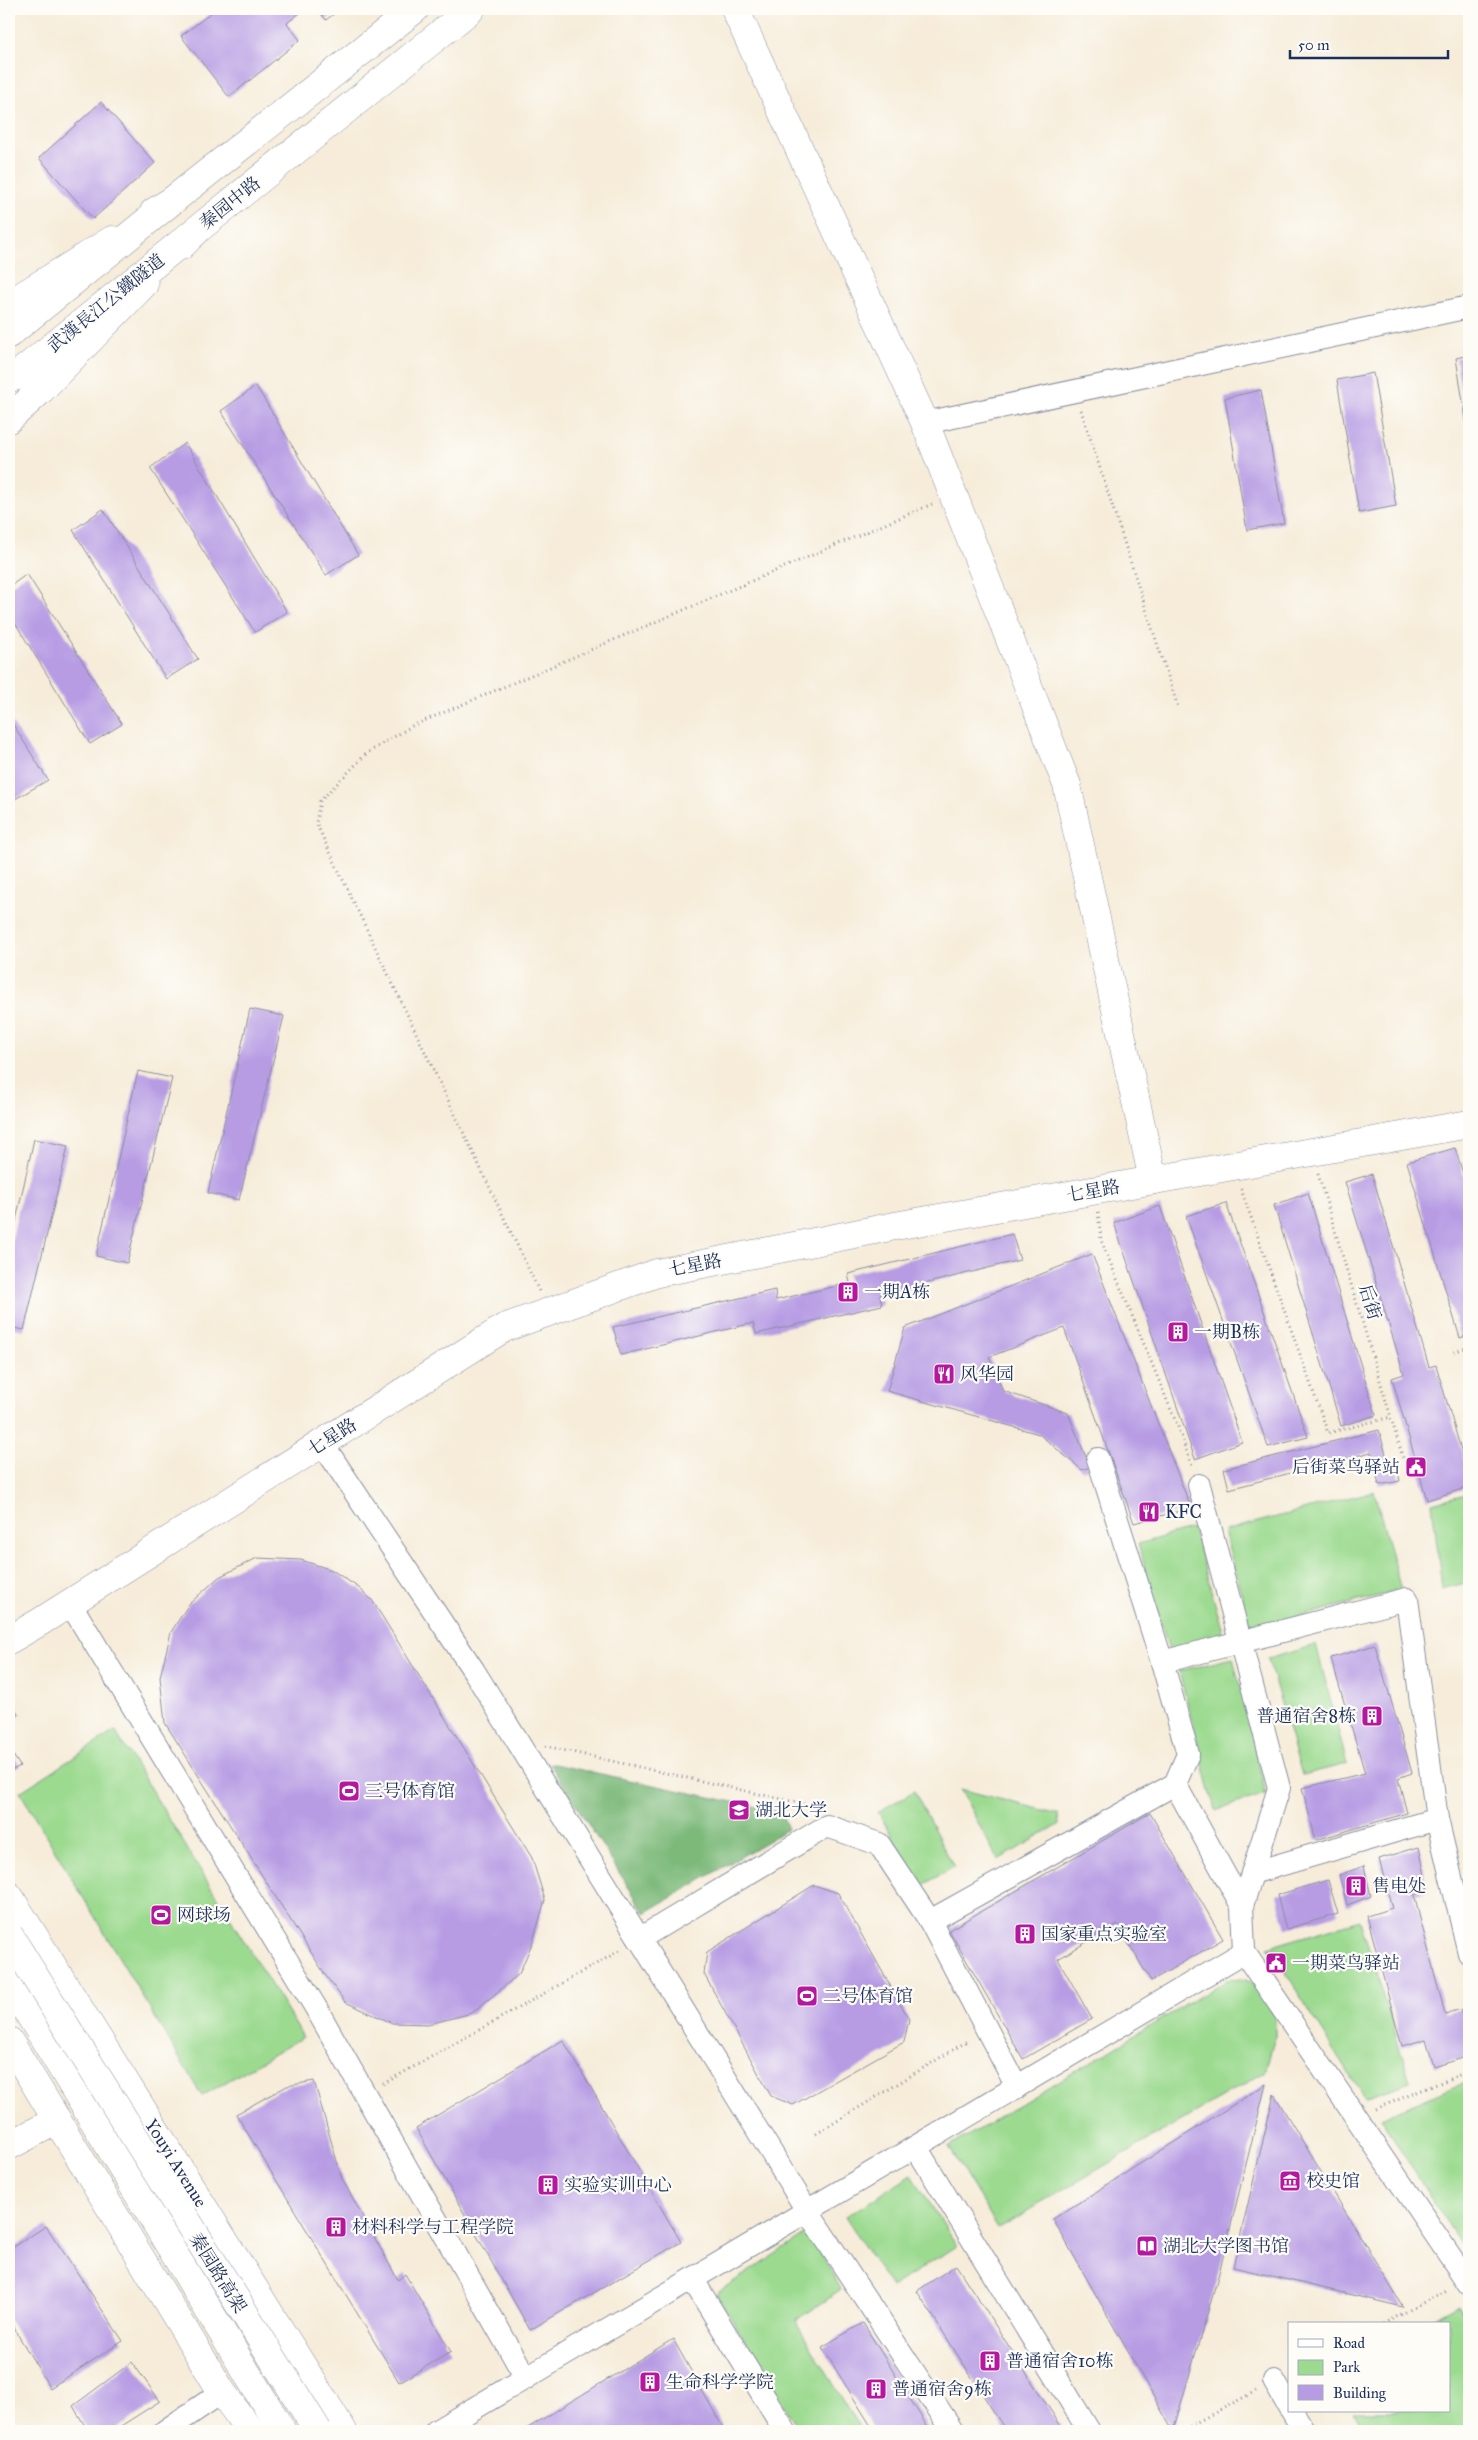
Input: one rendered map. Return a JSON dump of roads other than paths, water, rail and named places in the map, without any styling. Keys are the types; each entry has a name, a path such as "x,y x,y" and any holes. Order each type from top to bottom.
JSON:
{"main road":[{"path":"9,304 173,200 415,9"},
{"name":"秦园中路","path":"9,419 42,390 198,229 471,9"},
{"path":"735,9 925,423 1067,785 1153,1180"},
{"name":"武漢長江公鐵隧道","path":"9,334 173,200"},
{"name":"武漢長江公鐵隧道","path":"15,377 198,229"},
{"name":"七星路","path":"9,1640 504,1328 657,1273 895,1226 1469,1124"},
{"name":"Youyi Avenue","path":"9,1896 343,2431"},
{"name":"秦园路高架","path":"9,1935 318,2431"},
{"name":"秦园路高架","path":"9,1981 282,2431"},
{"path":"9,2040 222,2392 250,2431"},
{"path":"9,2146 57,2120"}],"street":[{"path":"925,423 1469,307"},
{"path":"322,1443 474,1671 808,2212 953,2431"},
{"path":"930,1921 1175,1784 1188,1754 1162,1662 1098,1459"},
{"path":"1199,1485 1279,1788 1242,1906 1244,1952 1468,2281"},
{"path":"1162,1662 1407,1599 1437,1819 1469,1953"},
{"path":"70,1603 316,2008 526,2378"},
{"path":"1175,1784 1242,1906"},
{"path":"1252,1873 1437,1819"},
{"path":"639,1940 827,1826 879,1844 930,1921 1017,2087"},
{"path":"436,2431 1244,1952"},
{"path":"916,2147 1089,2431"},
{"path":"693,2280 785,2431"},
{"path":"1274,2381 1288,2404"},
{"path":"165,2431 222,2392"},
{"path":"1293,2412 1304,2431"}],"place":[{"name":"一期A栋","path":"848,1292"},
{"name":"一期B栋","path":"1178,1332"},
{"name":"风华园","path":"944,1374"},
{"name":"后街菜鸟驿站","path":"1416,1467"},
{"name":"KFC","path":"1149,1512"},
{"name":"普通宿舍8栋","path":"1372,1716"},
{"name":"三号体育馆","path":"349,1791"},
{"name":"湖北大学","path":"739,1810"},
{"name":"售电处","path":"1356,1886"},
{"name":"网球场","path":"161,1915"},
{"name":"国家重点实验室","path":"1025,1934"},
{"name":"一期菜鸟驿站","path":"1276,1963"},
{"name":"二号体育馆","path":"807,1996"},
{"name":"校史馆","path":"1290,2181"},
{"name":"实验实训中心","path":"548,2185"},
{"name":"材料科学与工程学院","path":"336,2227"},
{"name":"湖北大学图书馆","path":"1147,2246"},
{"name":"普通宿舍10栋","path":"990,2361"},
{"name":"生命科学学院","path":"650,2382"},
{"name":"普通宿舍9栋","path":"876,2389"}]}
